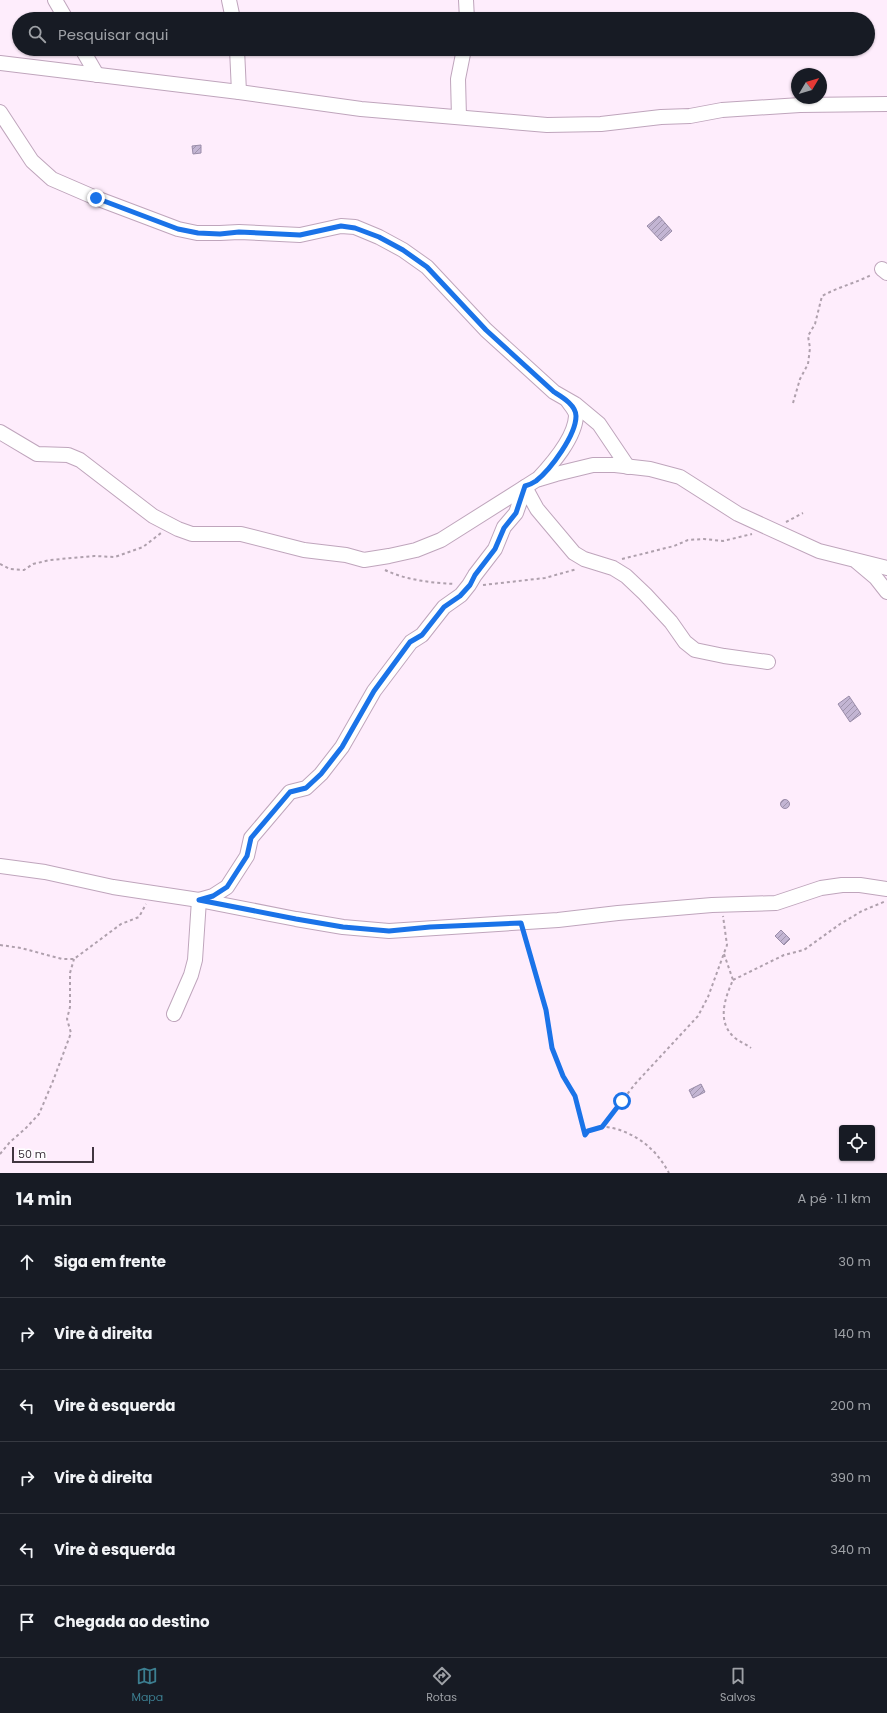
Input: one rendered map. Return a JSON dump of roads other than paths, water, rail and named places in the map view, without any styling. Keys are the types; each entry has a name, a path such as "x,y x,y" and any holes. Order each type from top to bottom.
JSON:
{"street":[{"path":"55,0 62,12"},
{"path":"229,0 232,12"},
{"path":"466,0 467,12"},
{"path":"86,56 97,75"},
{"path":"237,56 239,92"},
{"path":"459,117 458,79 463,56"},
{"path":"0,63 239,92 361,109 547,125 579,125 690,116 722,110 793,105 887,104"},
{"path":"0,112 32,161 52,179 96,198 178,229 198,233 220,234 239,232 300,235 341,226 355,228 379,237 403,250 427,267 486,330 554,392 575,404 599,424 628,467"},
{"path":"0,432 38,454 68,455 80,460 153,516 192,534 241,534 304,550 346,555 364,560 416,550 441,540 531,483 565,447 572,430 576,416 574,409 565,398"},
{"path":"199,900 213,896 227,887 247,856 251,838 285,797 290,792 306,788 321,774 342,747 374,691 410,642 422,635 444,607 460,596 470,585 475,575 495,549 504,528 516,513 531,483 592,465 650,469 680,477 723,505 770,530 819,551 887,568"},
{"path":"531,483 537,509 574,553 584,560 613,568 626,576 671,622 685,642 695,650 724,656 768,662"},
{"path":"852,559 862,565 887,592"},
{"path":"0,866 45,872 113,887 199,900 304,921 343,927 389,931 430,927 521,923 722,905 776,903 821,888 842,885 860,885 887,889"},
{"path":"174,1014 195,960 199,900"}]}
